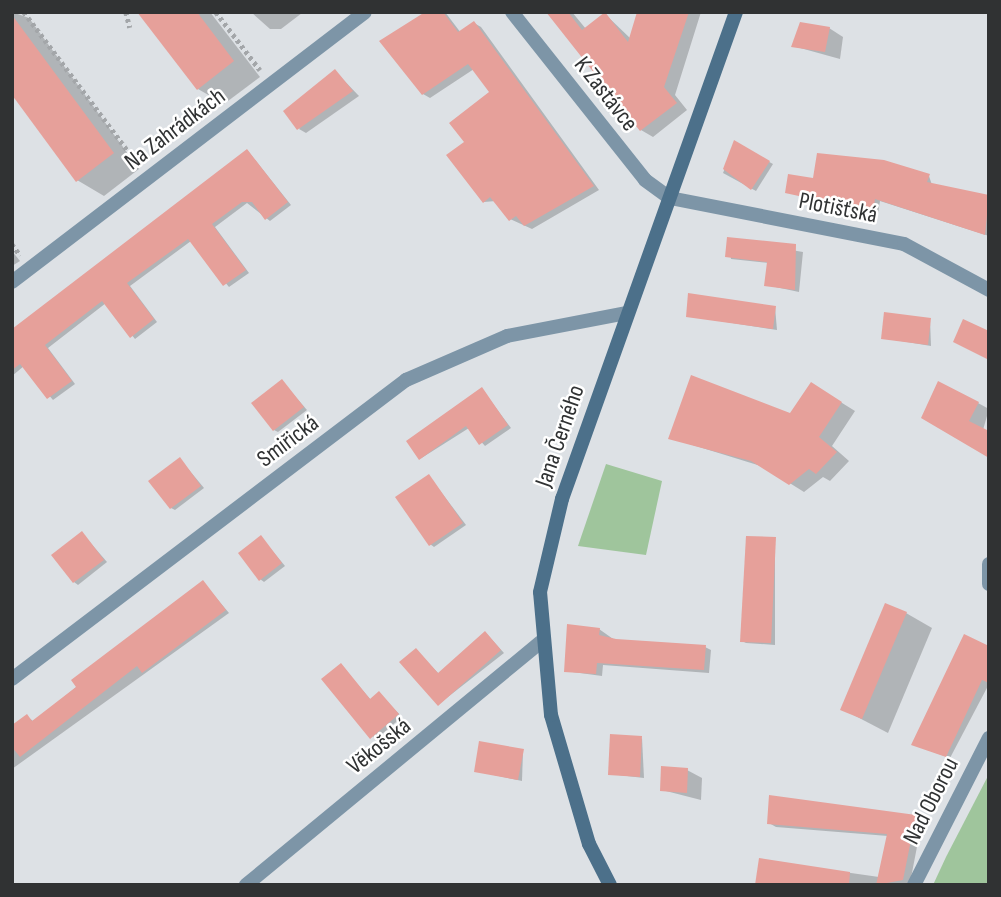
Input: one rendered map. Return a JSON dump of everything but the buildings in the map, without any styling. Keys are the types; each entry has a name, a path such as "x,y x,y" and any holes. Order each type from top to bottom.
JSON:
{"street":[{"name":"Na Zahrádkách","path":"12,282 365,12"},
{"name":"K Zastávce","path":"512,12 645,180 670,198"},
{"name":"Jana Černého","path":"610,885 569,785 541,642 540,592 552,532 626,313 736,12"},
{"name":"Plotišťská","path":"670,198 904,244 989,290"},
{"name":"Smiřická","path":"12,679 406,380 507,336 626,313"},
{"path":"989,564 989,583"},
{"name":"Věkošská","path":"246,885 541,642"},
{"name":"Nad Oborou","path":"914,885 989,738"}],"path":[{"path":"24,12 140,167"},
{"path":"126,12 130,28"},
{"path":"216,12 264,76"},
{"path":"12,244 21,255"}],"green space":[{"path":"606,464 662,481 646,555 578,546"},
{"path":"989,774 989,885 933,885 946,857"}]}
